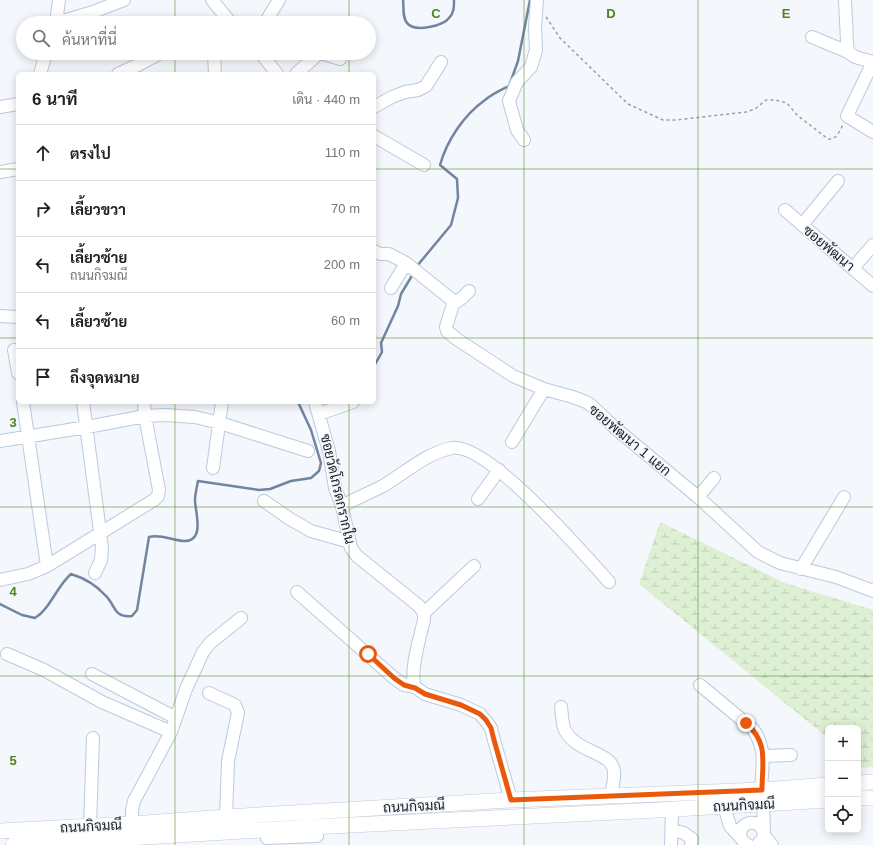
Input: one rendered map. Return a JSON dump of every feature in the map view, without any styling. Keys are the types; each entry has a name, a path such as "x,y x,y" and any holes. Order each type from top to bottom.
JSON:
{"main road":[{"path":"861,782 873,782"},
{"name":"ถนนกิจมณี","path":"13,845 266,838 512,817 724,806 762,797 825,786"},
{"name":"ถนนกิจมณี","path":"0,830 132,824 511,800 611,796 762,797 825,800"},
{"path":"861,798 873,798"},
{"path":"511,800 512,817"}],"street":[{"path":"57,16 59,0"},
{"path":"80,16 124,0"},
{"path":"212,0 225,16"},
{"path":"270,16 280,0"},
{"path":"845,0 848,52"},
{"path":"524,140 517,130 509,102 517,82 531,68 536,50 534,28 537,1"},
{"path":"812,37 848,52 855,57 873,62 847,116 873,132"},
{"path":"41,72 44,60"},
{"path":"122,72 147,60"},
{"path":"215,60 215,72"},
{"path":"266,60 275,72"},
{"path":"298,72 311,60"},
{"path":"376,106 392,97 405,92 418,90 426,86 441,62"},
{"path":"0,107 16,104"},
{"path":"376,137 424,165"},
{"path":"0,172 16,169"},
{"path":"802,225 838,181"},
{"name":"ซอยพัฒนา","path":"785,210 873,286"},
{"path":"853,268 873,245"},
{"path":"376,252 380,254 389,254 406,263 452,300 453,304 462,298 469,290"},
{"path":"391,288 406,263"},
{"name":"ซอยพัฒนา 1 แยก","path":"453,304 446,327 449,332 513,376 544,389 586,402 698,497 758,552 780,563 836,577 873,591"},
{"path":"0,316 16,318"},
{"path":"14,350 16,362"},
{"path":"512,442 544,389"},
{"path":"23,404 47,566"},
{"path":"83,404 101,533 101,560 96,573"},
{"path":"0,580 28,574 47,566 154,500 158,496 159,490 144,404"},
{"path":"213,468 222,404"},
{"name":"ซอยวัดโกรดกรากใน","path":"316,404 331,456 336,488 342,506 351,548 357,556 419,606 424,613"},
{"path":"319,414 347,404"},
{"path":"0,441 146,416 165,415 195,417 220,423 308,450"},
{"path":"342,506 383,486 430,457 453,448 465,450 499,470 549,517 609,582"},
{"path":"478,499 499,470"},
{"path":"698,497 714,478"},
{"path":"801,569 844,498"},
{"path":"264,501 311,531 350,542"},
{"path":"415,688 413,682 413,671 424,620 424,613 474,566"},
{"path":"297,592 394,678 404,685 415,688 425,694 461,705 480,714 491,728 511,800"},
{"path":"132,824 134,801 171,732 186,689 203,652 210,643 242,618"},
{"path":"7,654 44,670 102,702 171,732"},
{"path":"92,674 176,718"},
{"path":"700,685 753,730 759,739 763,756 762,837"},
{"path":"208,693 235,706 238,713 228,761 226,817"},
{"path":"561,707 564,728 575,743 587,750 603,756 612,763 614,772 611,796"},
{"path":"90,826 93,738"},
{"path":"763,756 791,755"},
{"path":"724,806 730,826 744,841"},
{"path":"671,845 672,809"},
{"path":"744,841 740,833 744,826 750,822 758,824 762,837 772,845"},
{"path":"672,830 689,836 692,839 691,845"},
{"path":"266,838 317,836"}],"path":[{"path":"537,1 560,38 628,104 663,120 676,120 746,112 755,109 766,100 776,100 787,103 797,114 823,136 831,139 837,136 847,116"}],"green space":[{"path":"660,522 785,583 873,610 873,767 861,768 861,725 825,725 825,736 639,584"}],"waterway":[{"path":"403,0 406,22 417,28 436,26 446,21 453,12 454,0"},
{"path":"417,266 451,225 458,198 457,179 440,165 447,146 457,129 477,106 497,92 509,86 518,61 530,0"},
{"path":"376,362 382,352 381,343 398,306 401,294 413,274"},
{"path":"0,604 22,615 35,618 45,609 71,574 98,588 109,599 118,613 121,615 132,616 137,610 149,537 162,537 183,541 190,540 195,537 198,525 195,500 198,481 259,490 270,489 291,481 311,478 319,471 321,463 311,430 299,404"}],"route":[{"path":"368,654 394,678 404,685 415,688 425,694 446,699 461,705 480,714 486,720 491,728 511,800 762,790 762,749 759,739 746,723"}]}
